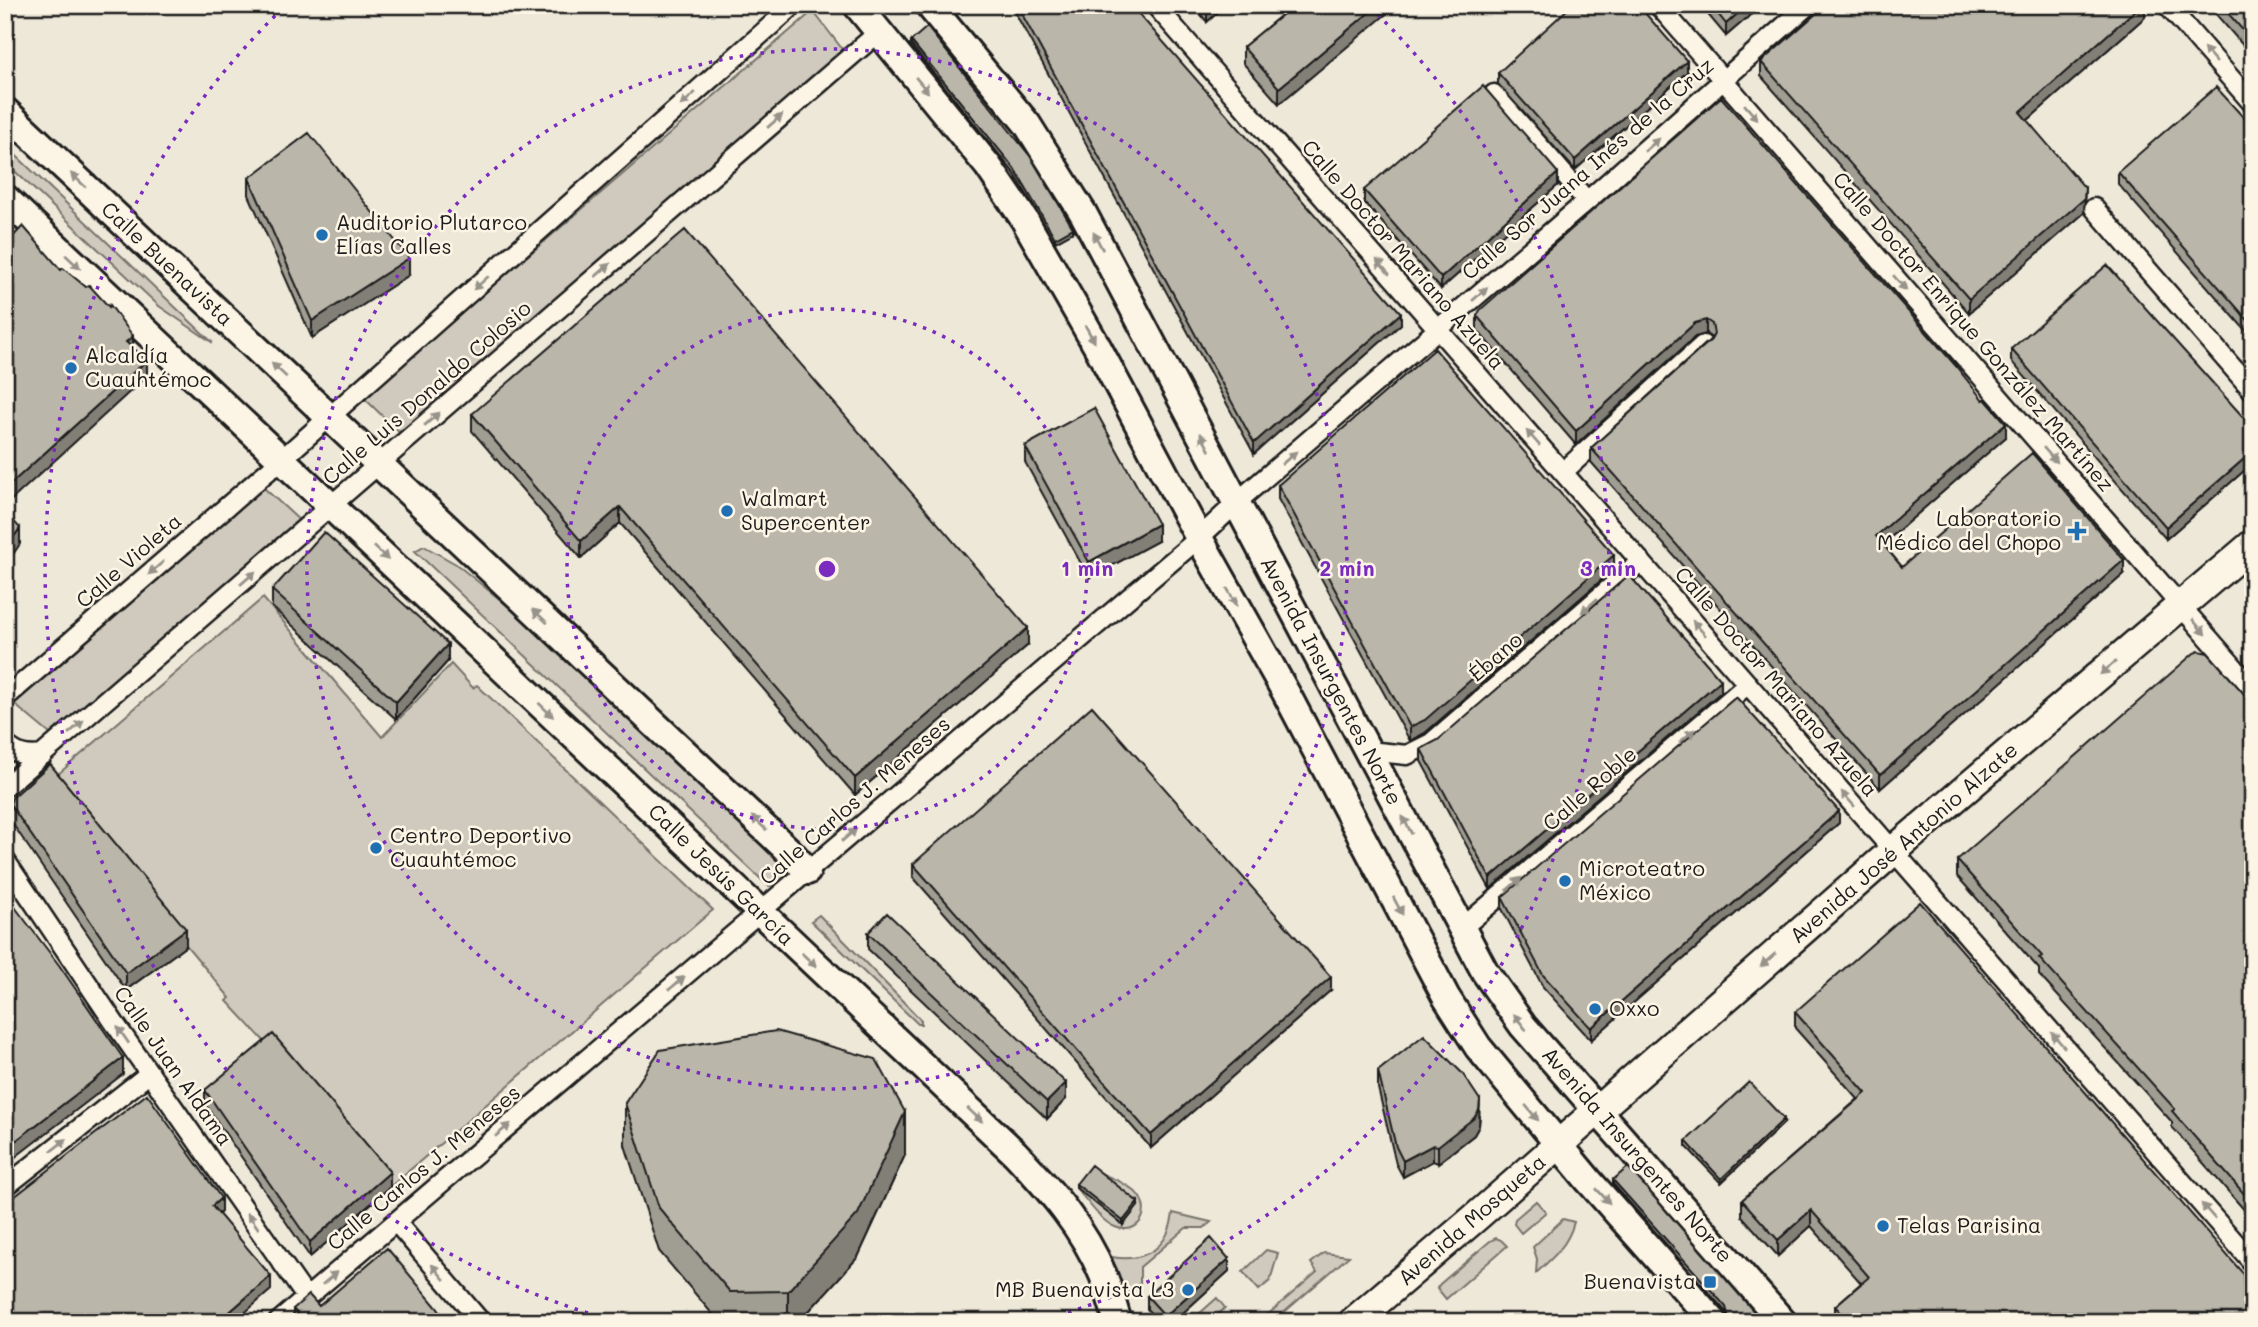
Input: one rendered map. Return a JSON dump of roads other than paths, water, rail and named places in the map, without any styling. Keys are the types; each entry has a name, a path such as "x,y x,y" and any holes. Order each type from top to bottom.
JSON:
{"main road":[{"path":"857,5 988,166 1024,219 1098,348 1199,538 1286,693 1446,997 1478,1047 1714,1322"},
{"name":"Avenida Insurgentes Norte","path":"929,5 1007,98 1046,151 1083,213 1485,972 1523,1026 1783,1322"},
{"name":"Calle Buenavista","path":"5,111 329,417"},
{"path":"5,198 282,459"},
{"path":"329,417 807,871"},
{"name":"Calle Jesús García","path":"282,459 1044,1183 1069,1213 1089,1246 1104,1277 1118,1322"},
{"name":"Avenida José Antonio Alzate","path":"1559,1144 1893,851 2253,544"},
{"name":"Avenida Mosqueta","path":"1353,1322 1559,1144"}],"street":[{"path":"282,459 794,5"},
{"name":"Calle Doctor Mariano Azuela","path":"1155,5 2253,1263"},
{"name":"Calle Doctor Enrique González Martínez","path":"1657,5 2253,689"},
{"name":"Calle Sor Juana Inés de la Cruz","path":"1237,502 1587,201 1808,5"},
{"path":"2167,5 2253,104"},
{"name":"Calle Luis Donaldo Colosio","path":"5,787 879,32"},
{"path":"1494,94 1587,201"},
{"path":"2094,208 2253,391"},
{"path":"1563,472 1703,345"},
{"name":"Calle Violeta","path":"5,698 282,459"},
{"name":"Calle Carlos J. Meneses","path":"278,1322 1199,538 1237,502"},
{"name":"Ébano","path":"1368,751 1407,755 1431,743 1641,561"},
{"name":"Calle Roble","path":"1462,928 1748,684"},
{"path":"5,744 13,751 29,757 43,755"},
{"name":"Calle Juan Aldama","path":"5,860 306,1297"},
{"path":"5,1187 150,1073"},
{"path":"396,1222 481,1322"}],"place":[{"name":"Auditorio Plutarco Elías Calles","path":"322,235"},
{"name":"Alcaldía Cuauhtémoc","path":"71,368"},
{"name":"Walmart Supercenter","path":"727,511"},
{"name":"Laboratorio Médico del Chopo","path":"2077,531"},
{"name":"Centro Deportivo Cuauhtémoc","path":"376,848"},
{"name":"Microteatro México","path":"1565,881"},
{"name":"Oxxo","path":"1595,1009"},
{"name":"Telas Parisina","path":"1883,1226"},
{"name":"Buenavista","path":"1710,1282"},
{"name":"MB Buenavista L3","path":"1188,1290"}]}
